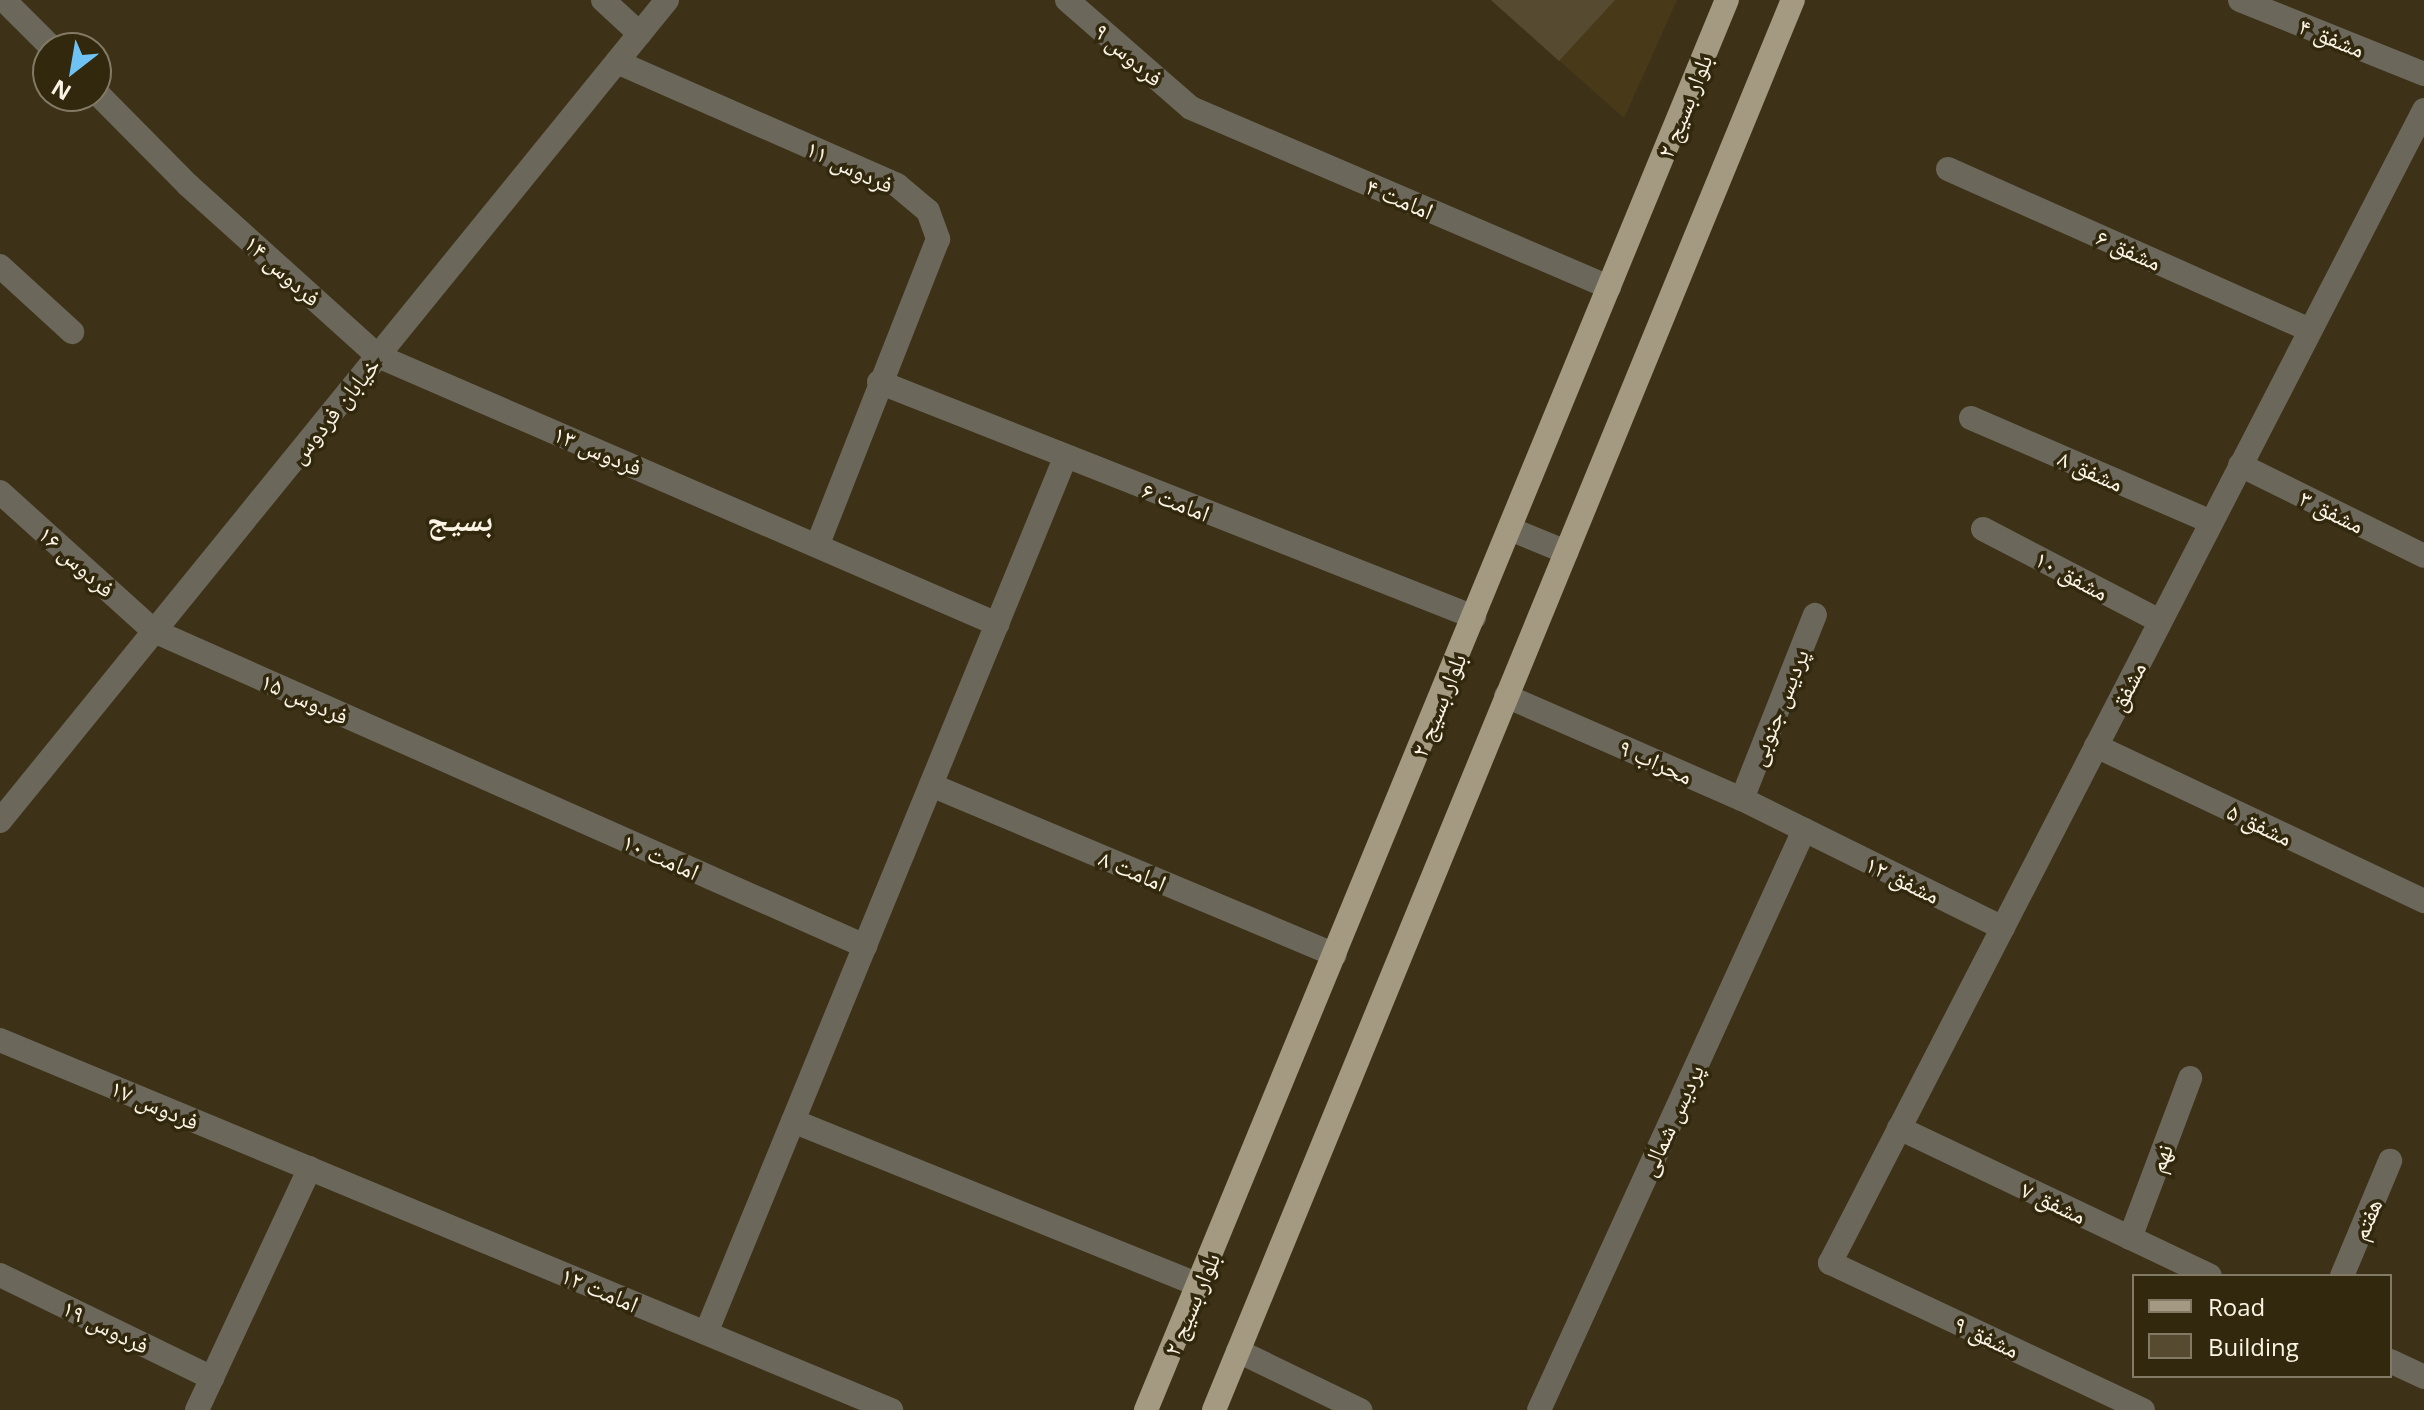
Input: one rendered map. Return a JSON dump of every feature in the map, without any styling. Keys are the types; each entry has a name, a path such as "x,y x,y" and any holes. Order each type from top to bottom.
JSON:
{"main road":[{"name":"بلوار بسیج ۲","path":"1146,1410 1727,0"},
{"path":"1214,1410 1793,0"}],"street":[{"path":"4,0 36,32"},
{"path":"603,0 640,34"},
{"name":"خیابان فردوس","path":"0,821 667,0"},
{"name":"فردوس ۹","path":"1067,0 1191,108"},
{"name":"مشفق ۴","path":"2240,0 2424,74"},
{"name":"فردوس ۱۱","path":"617,62 897,185 928,211 938,239 879,382 818,544"},
{"name":"فردوس ۱۴","path":"112,108 188,185 378,356"},
{"name":"امامت ۴","path":"1191,108 1609,287"},
{"name":"مشفق","path":"1830,1263 2310,330 2416,143 2424,110"},
{"name":"مشفق ۶","path":"1948,169 2310,330"},
{"path":"0,266 72,332"},
{"name":"فردوس ۱۳","path":"378,356 818,544"},
{"name":"امامت ۶","path":"879,382 1474,617"},
{"name":"مشفق ۸","path":"1971,418 2211,522"},
{"path":"706,1333 1065,458"},
{"name":"مشفق ۳","path":"2240,465 2424,556"},
{"name":"فردوس ۱۶","path":"0,492 154,631"},
{"path":"1510,529 1566,552"},
{"name":"مشفق ۱۰","path":"1983,529 2160,621"},
{"path":"818,544 997,624"},
{"name":"پردیس جنوبی","path":"1742,799 1815,615"},
{"name":"فردوس ۱۵","path":"154,631 457,765"},
{"name":"محراب ۹","path":"1506,696 1742,799 1804,830"},
{"name":"مشفق ۵","path":"2096,746 2424,901"},
{"name":"امامت ۱۰","path":"457,765 865,946"},
{"name":"امامت ۸","path":"931,785 1335,955"},
{"name":"مشفق ۱۲","path":"1804,830 2003,928"},
{"name":"پردیس شمالی","path":"1539,1410 1804,830"},
{"name":"فردوس ۱۷","path":"0,1040 310,1168"},
{"name":"نهم","path":"2130,1238 2190,1078"},
{"path":"793,1121 1199,1285"},
{"name":"مشفق ۷","path":"1899,1128 2206,1274"},
{"name":"هفتم","path":"2343,1274 2390,1161"},
{"path":"197,1410 310,1168"},
{"name":"امامت ۱۲","path":"310,1168 891,1410"},
{"name":"مشفق ۹","path":"1830,1263 2143,1410"},
{"name":"فردوس ۱۹","path":"0,1275 212,1378"},
{"path":"1238,1351 1360,1410"},
{"path":"2392,1362 2424,1377"}],"shaded area":[{"path":"1491,0 1677,0 1624,118"}],"building":[{"path":"1491,0 1615,0 1559,61"}],"district":[{"name":"بسیج","path":"460,519"}]}
